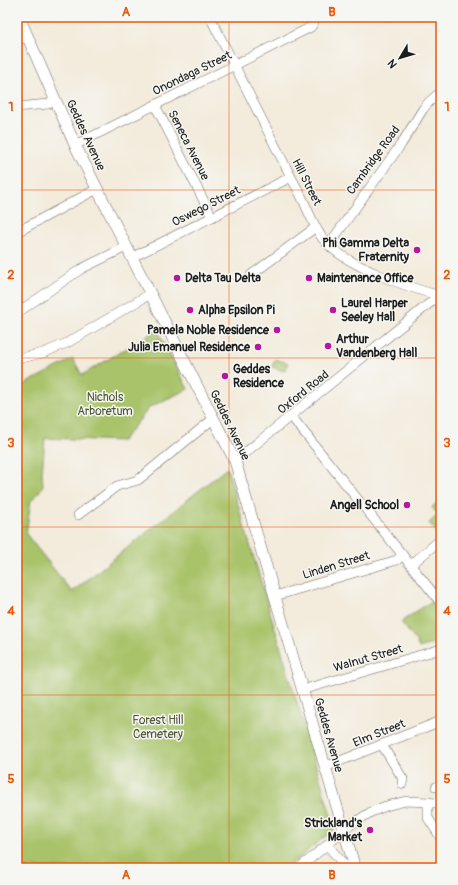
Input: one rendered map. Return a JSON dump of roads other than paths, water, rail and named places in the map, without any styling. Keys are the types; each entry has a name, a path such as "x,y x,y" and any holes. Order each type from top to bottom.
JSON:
{"main road":[{"name":"Geddes Avenue","path":"19,17 75,146 235,461 355,868"}],"street":[{"name":"Hill Street","path":"210,17 316,227 327,243 344,256 364,267 408,285 440,295"},
{"name":"Onondaga Street","path":"75,146 311,27 314,22 313,18"},
{"path":"17,41 27,36"},
{"name":"Cambridge Road","path":"327,243 333,239 402,143 426,106 441,94"},
{"path":"17,107 48,104 56,101"},
{"name":"Seneca Avenue","path":"155,105 212,217"},
{"name":"Oswego Street","path":"131,258 291,177"},
{"path":"17,232 97,189"},
{"path":"251,275 316,227"},
{"path":"17,313 81,269 126,247"},
{"path":"17,359 43,353 67,343 150,294"},
{"name":"Oxford Road","path":"235,461 440,295"},
{"path":"291,416 441,602"},
{"path":"78,515 118,486 138,480 213,419"},
{"path":"411,565 441,539"},
{"name":"Linden Street","path":"275,596 397,560 402,555"},
{"name":"Walnut Street","path":"302,690 441,649"},
{"name":"Elm Street","path":"325,767 441,720"},
{"path":"382,745 403,779 402,784"},
{"path":"299,868 344,829 371,812 386,806 406,801 441,804"},
{"path":"428,802 428,818 441,838"},
{"path":"327,845 347,868"}],"place":[{"name":"Phi Gamma Delta Fraternity","path":"417,250"},
{"name":"Delta Tau Delta","path":"177,278"},
{"name":"Maintenance Office","path":"309,278"},
{"name":"Alpha Epsilon Pi","path":"190,310"},
{"name":"Laurel Harper Seeley Hall","path":"333,310"},
{"name":"Pamela Noble Residence","path":"277,330"},
{"name":"Arthur Vandenberg Hall","path":"328,346"},
{"name":"Julia Emanuel Residence","path":"258,347"},
{"name":"Geddes Residence","path":"225,376"},
{"name":"Angell School","path":"407,505"},
{"name":"Strickland's Market","path":"370,830"}],"park label":[{"name":"Nichols Arboretum","path":"105,404"},
{"name":"Forest Hill Cemetery","path":"158,727"}]}
